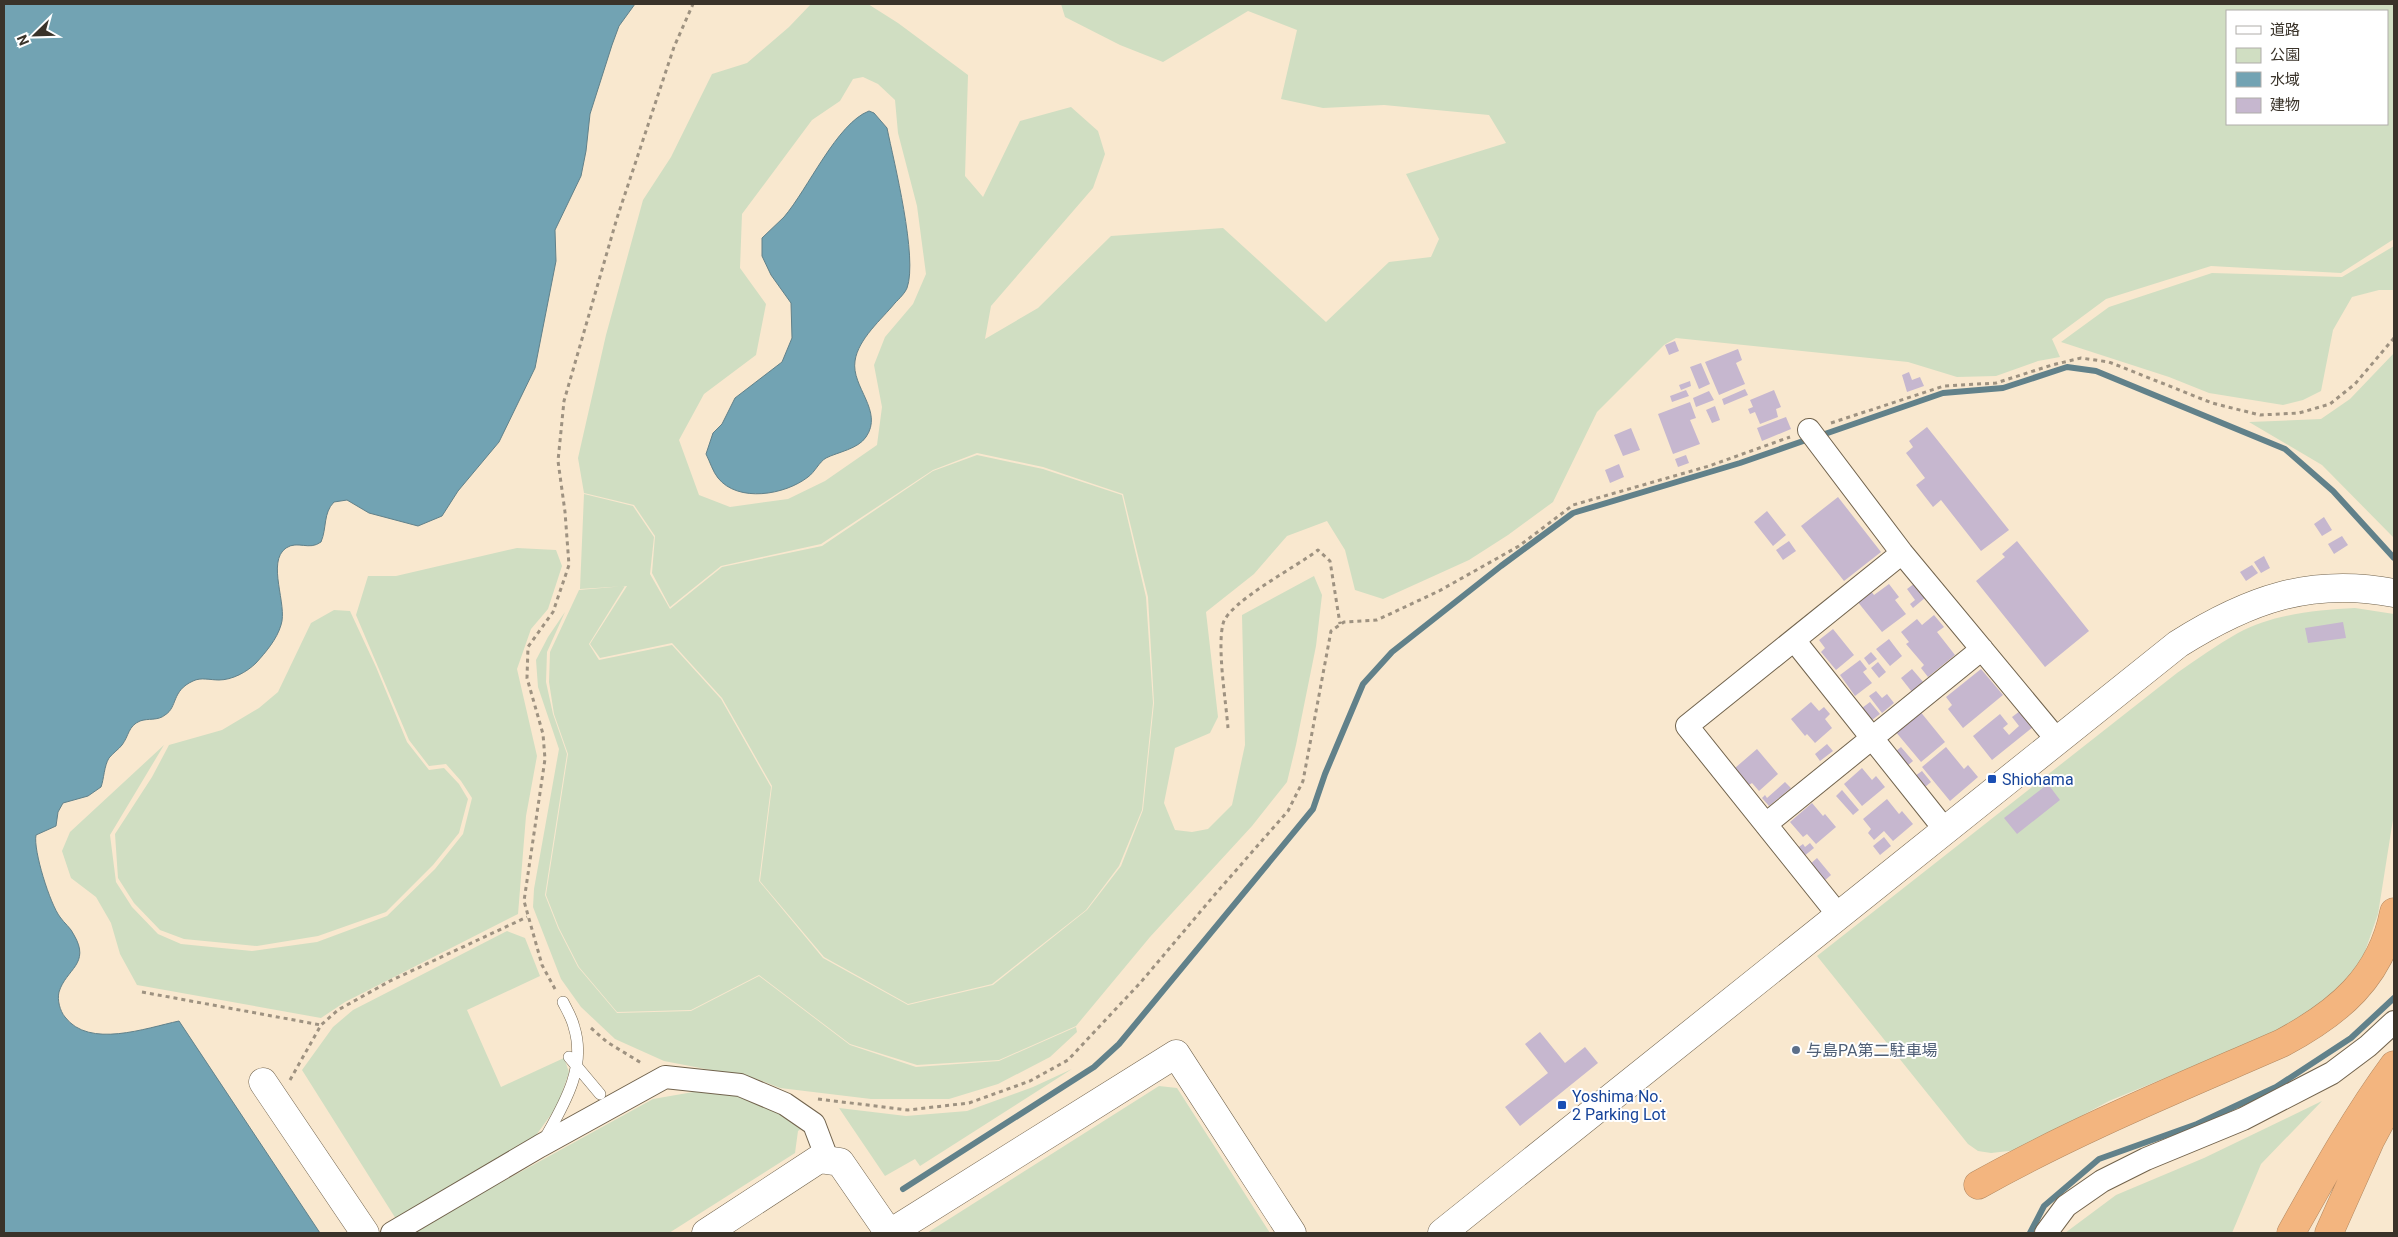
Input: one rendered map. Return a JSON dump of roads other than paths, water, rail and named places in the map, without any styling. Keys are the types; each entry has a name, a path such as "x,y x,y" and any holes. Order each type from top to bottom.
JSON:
{"highway":[{"path":"1978,1185 2039,1151 2092,1125 2282,1043 2315,1024 2344,1002 2370,974 2383,950 2394,912"},
{"path":"2291,1233 2324,1175 2394,1065"},
{"path":"2329,1233 2370,1142 2394,1096"}],"street":[{"path":"1812,435 1902,553 2058,741"},
{"path":"1840,917 1687,726 1902,553"},
{"path":"1442,1233 1840,917 2178,644 2242,608 2287,593 2313,588 2359,587 2394,593"},
{"path":"1794,640 1946,831"},
{"path":"1766,824 1982,649"},
{"path":"2046,1233 2066,1206 2102,1181 2146,1160 2243,1119 2332,1073 2368,1046 2394,1022"},
{"path":"706,1233 819,1160 840,1162 890,1233 1176,1054 1292,1233"},
{"path":"392,1233 540,1146 665,1077 740,1085 785,1104 814,1124 828,1161"},
{"path":"270,1092 365,1233"}],"lane":[{"path":"540,1146 569,1092 572,1061 578,1048 574,1027 563,1002"},
{"path":"572,1061 600,1094"}],"water":[{"path":"4,4 635,4 619,26 612,45 590,114 581,176 555,230 556,261 535,368 499,442 458,491 442,516 418,526 369,513 347,500 334,502 328,511 321,542 312,546 290,546 280,555 277,573 282,606 281,625 274,640 260,659 234,677 224,680 202,679 193,681 181,689 172,708 165,715 136,723 131,728 122,745 109,758 101,787 88,796 63,803 58,812 56,826 36,835 37,852 47,889 56,910 73,932 79,945 79,960 62,984 58,995 63,1015 75,1027 88,1032 103,1034 119,1034 179,1021 320,1233 4,1233"},
{"path":"869,111 874,113 887,128 904,210 910,255 910,274 906,290 866,337 857,353 855,361 855,371 869,408 871,427 862,441 853,447 826,458 810,475 798,483 775,492 762,494 737,491 727,486 718,478 706,454 713,433 722,424 735,398 782,362 792,338 791,303 771,275 762,256 762,238 784,217 793,205 834,142 857,118"}],"waterway":[{"path":"1819,436 1943,393 2003,388 2067,367 2096,371 2285,449 2333,491 2394,558"},
{"path":"903,1189 1094,1067 1119,1044 1313,809 1325,774 1363,684 1392,652 1501,566 1573,513 1740,463 1809,439"},
{"path":"2030,1233 2044,1206 2099,1159 2197,1124 2276,1087 2351,1038 2394,998"}],"place":[{"name":"Shiohama","path":"1992,779"},
{"name":"与島PA第二駐車場","path":"1796,1050"},
{"name":"Yoshima No. 2 Parking Lot","path":"1562,1105"}]}
